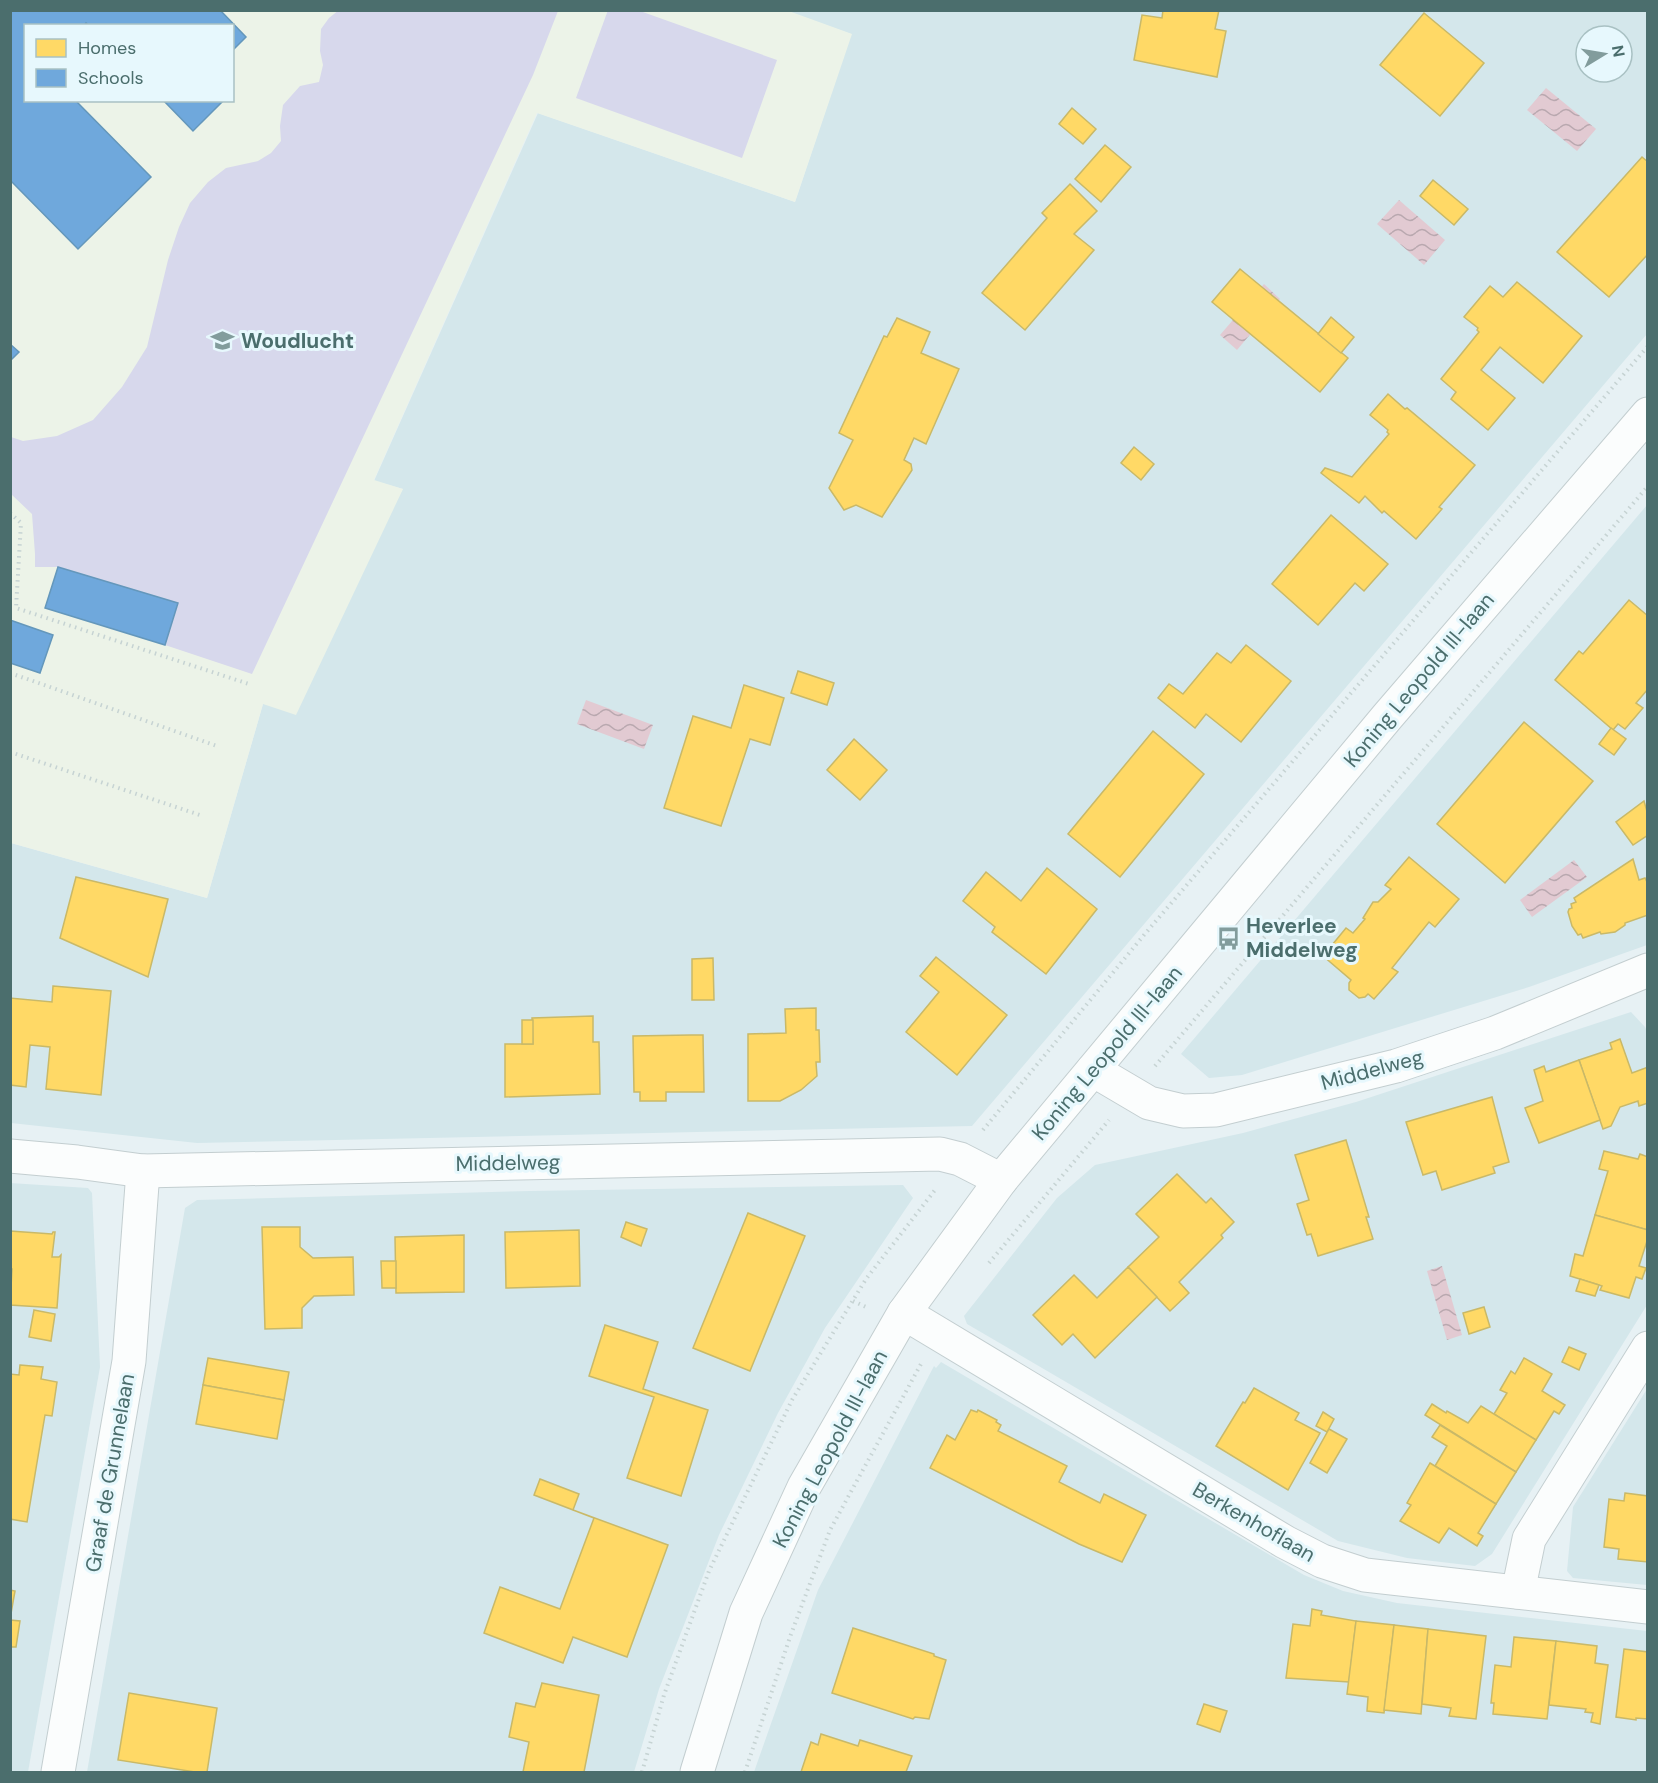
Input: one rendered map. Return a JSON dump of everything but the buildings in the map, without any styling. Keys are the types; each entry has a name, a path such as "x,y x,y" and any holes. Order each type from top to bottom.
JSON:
{"street":[{"name":"Koning Leopold III-laan","path":"697,1773 746,1613 804,1486 904,1313 1001,1180 1380,725 1647,414"},
{"name":"Middelweg","path":"1093,1070 1149,1103 1183,1111 1216,1110 1396,1066 1495,1033 1647,970"},
{"name":"Middelweg","path":"10,1156 142,1171 940,1154 960,1159 1001,1180"},
{"name":"Graaf de Grunnelaan","path":"58,1773 129,1361 142,1171"},
{"name":"Berkenhoflaan","path":"904,1313 1285,1542 1322,1561 1365,1575 1647,1607"},
{"path":"1518,1592 1529,1539 1647,1348"}],"path":[{"path":"10,513 21,523 16,608 249,684"},
{"path":"10,673 217,746"},
{"path":"10,752 200,815"}],"shaded area":[{"path":"339,10 558,11 533,75 252,674 165,645 178,604 58,567 35,567 32,514 11,494 11,437 23,441 57,436 93,420 122,387 147,347 168,260 190,203 208,182 226,168 258,161 271,153 281,141 280,126 283,105 300,86 319,82 323,65 320,51 321,29"},
{"path":"608,10 640,11 777,60 742,158 576,98"},
{"name":"Woudlucht","path":"786,10 852,34 795,202 537,113 374,480 403,489 296,715 263,704 207,898 11,843 10,11"},
{"path":"786,11 1647,11 1647,334 972,1126 197,1143 11,1123 11,843 207,898 263,704 403,489 374,481 538,113 795,202 851,34"},
{"path":"1647,505 1647,945 1529,987 1242,1075 1209,1078 1181,1054"},
{"path":"1631,1012 1648,1033 1647,1305 1492,1554 1475,1566 1407,1558 1338,1541 967,1324 964,1316 1057,1198 1095,1165 1243,1133 1356,1102"},
{"path":"10,1183 88,1188 92,1193 100,1367 28,1772 10,1772"},
{"path":"903,1185 913,1198 825,1328 778,1413 719,1535 659,1689 634,1772 87,1772 185,1208 197,1200 530,1191"},
{"path":"941,1362 1304,1575 1343,1591 1397,1603 1647,1631 1647,1772 754,1772 818,1590 934,1366 936,1368"},
{"path":"1647,1389 1647,1585 1573,1578 1567,1571 1573,1507"}],"water":[{"path":"1546,88 1596,129 1577,151 1527,110"},
{"path":"1399,200 1445,240 1424,265 1377,224"},
{"path":"1264,284 1280,299 1237,350 1220,335"},
{"path":"586,700 653,725 644,749 577,724"},
{"path":"1574,860 1587,877 1532,917 1520,900"},
{"path":"1442,1266 1462,1335 1447,1340 1427,1271"}],"place":[{"name":"Woudlucht","path":"223,341"},
{"name":"Heverlee Middelweg","path":"1228,938"}]}
